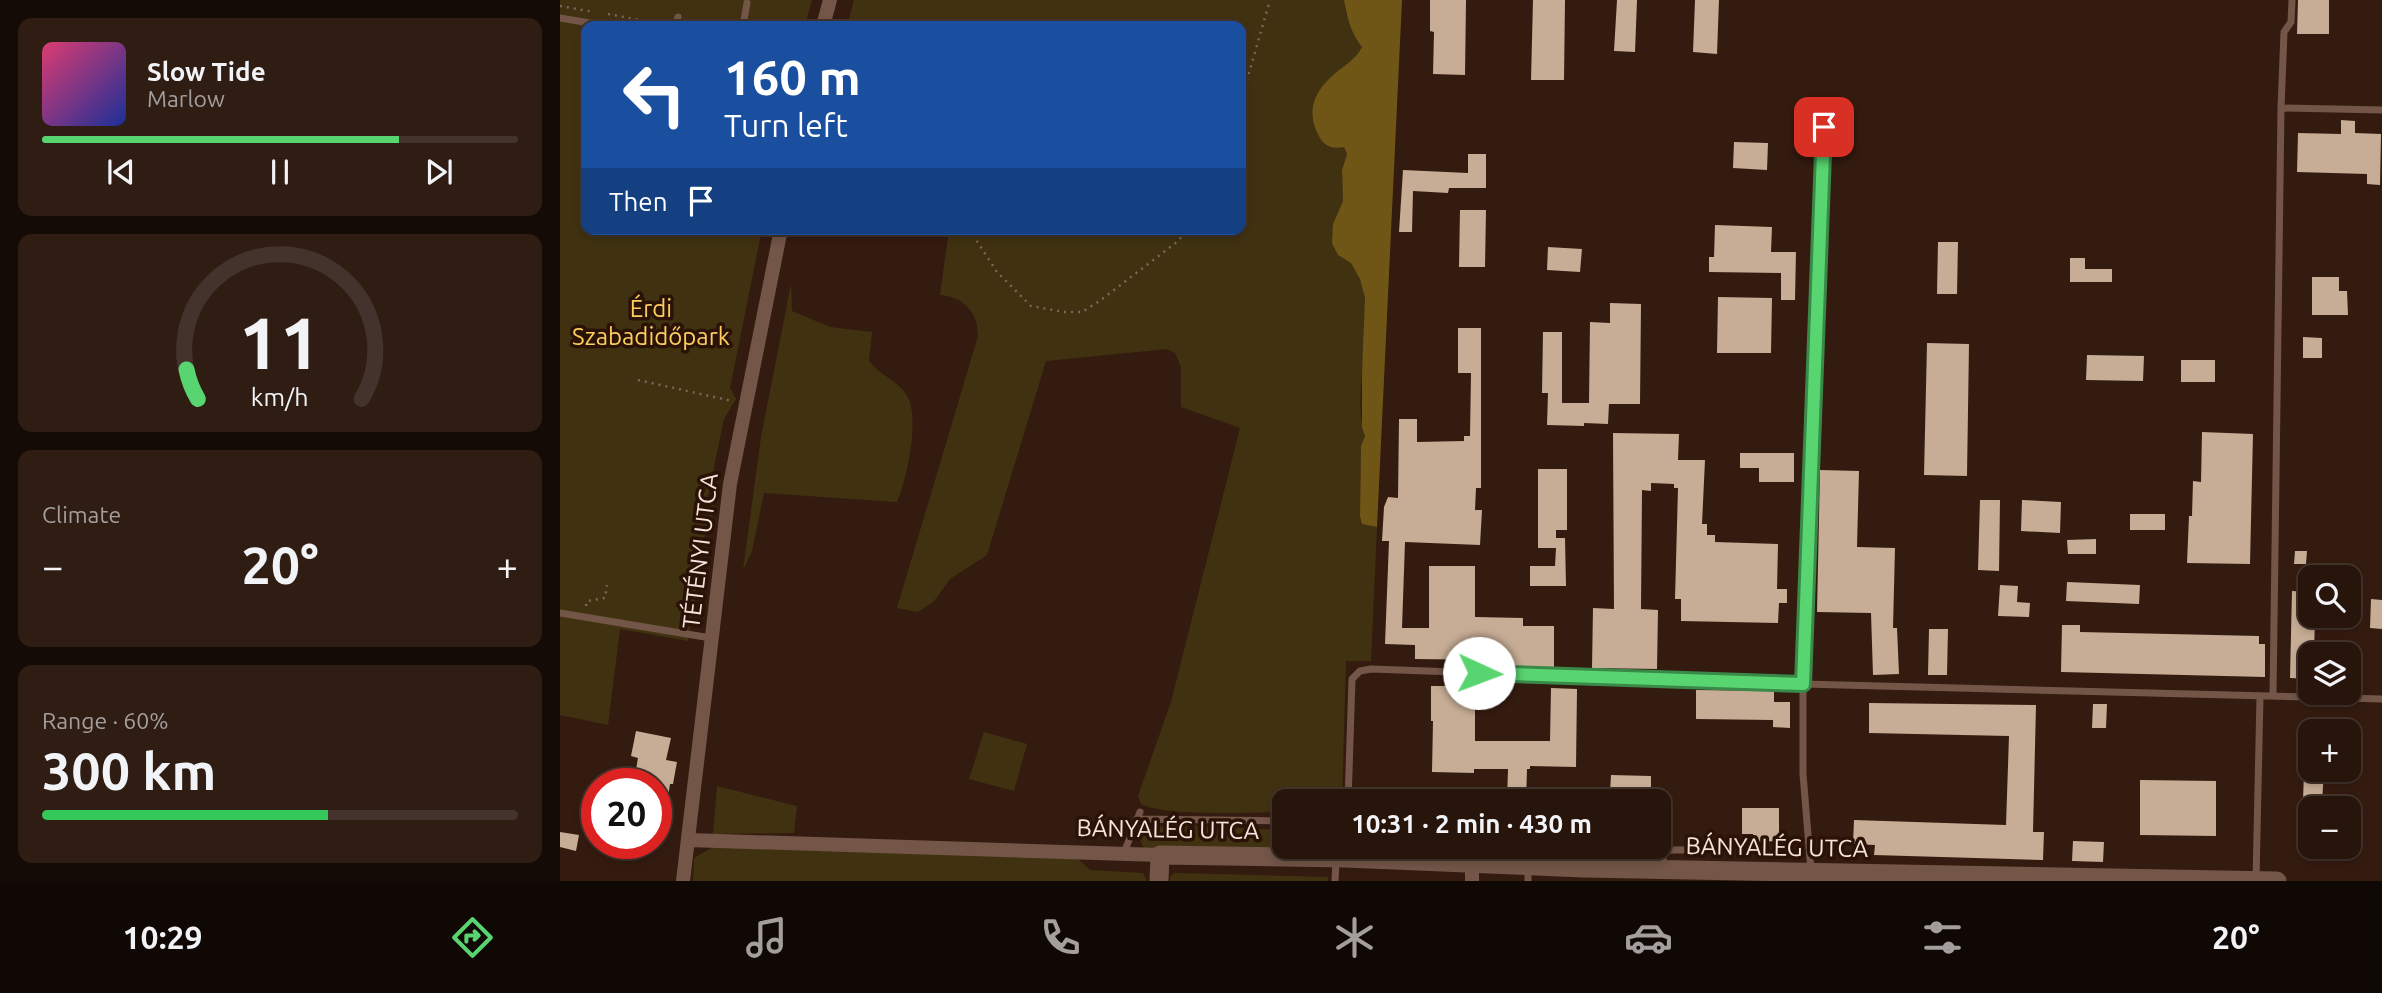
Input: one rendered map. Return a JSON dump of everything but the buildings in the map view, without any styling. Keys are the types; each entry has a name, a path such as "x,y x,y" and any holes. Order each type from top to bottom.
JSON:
{"street":[{"path":"824,21 830,0"},
{"name":"TÉTÉNYI UTCA","path":"684,881 730,484 780,235"},
{"name":"BÁNYALÉG UTCA","path":"688,840 1160,855 1272,854"},
{"path":"1159,881 1160,855"},
{"name":"BÁNYALÉG UTCA","path":"1379,859 1472,872 1528,874 1644,872 2277,881"}],"lane":[{"path":"2273,696 2281,108 2284,32 2291,22 2292,0"},
{"path":"744,21 747,3"},
{"path":"676,21 678,16"},
{"path":"560,18 581,22"},
{"path":"2281,108 2382,110"},
{"path":"1822,875 1803,775 1803,684 1824,127"},
{"path":"560,613 711,638"},
{"path":"1348,789 1351,684 1354,675 1360,671 2382,699"},
{"path":"2256,881 2260,696"},
{"path":"1124,853 1139,815 1272,821"},
{"path":"1671,849 1683,850"},
{"path":"1335,881 1342,859"}],"path":[{"path":"1246,84 1270,0"},
{"path":"560,6 646,21"},
{"path":"973,235 997,272 1031,306 1082,312 1135,276 1183,235"},
{"path":"638,380 745,404"},
{"path":"584,617 587,601 605,598 607,585"}],"green space":[{"name":"Érdi Szabadidőpark","path":"560,0 812,0 806,21 581,21 581,235 761,235 730,388 736,399 724,419 707,500 717,508 706,529 688,641 620,629 608,725 560,715"},
{"path":"854,0 1344,0 1346,14 1363,47 1349,63 1344,147 1347,154 1342,170 1343,201 1333,224 1338,255 1352,264 1361,280 1365,300 1361,417 1365,436 1361,447 1360,515 1363,524 1377,527 1371,661 1346,661 1342,789 1272,789 1272,812 1170,811 1141,804 1138,796 1171,702 1240,428 1181,407 1181,367 1175,353 1167,349 1046,361 987,555 950,579 934,601 918,612 897,608 978,336 975,320 968,307 949,296 940,295 948,235 1246,235 1246,21 848,21"},
{"path":"791,284 792,311 830,327 872,332 869,361 902,389 910,404 911,447 897,502 764,493 752,551 743,570 761,437"},
{"path":"984,732 1027,744 1014,791 969,779"},
{"path":"717,786 797,806 794,833 713,834"},
{"path":"1149,827 1272,829 1272,855 1144,848 1140,840 1141,832"},
{"path":"713,847 1077,858 1090,870 1143,873 1147,881 693,881 694,858"},
{"path":"1174,873 1328,877 1328,881 1170,881"}],"shaded area":[{"path":"1344,0 1402,0 1377,527 1362,524 1360,516 1361,446 1365,436 1362,427 1362,373 1365,298 1360,279 1351,263 1338,255 1332,243 1333,224 1343,201 1342,170 1347,154 1344,147 1330,147 1322,141 1312,114 1315,99 1324,85 1352,60 1362,47 1350,25"}],"route":[{"path":"1479,673 1803,684 1824,127"}]}
